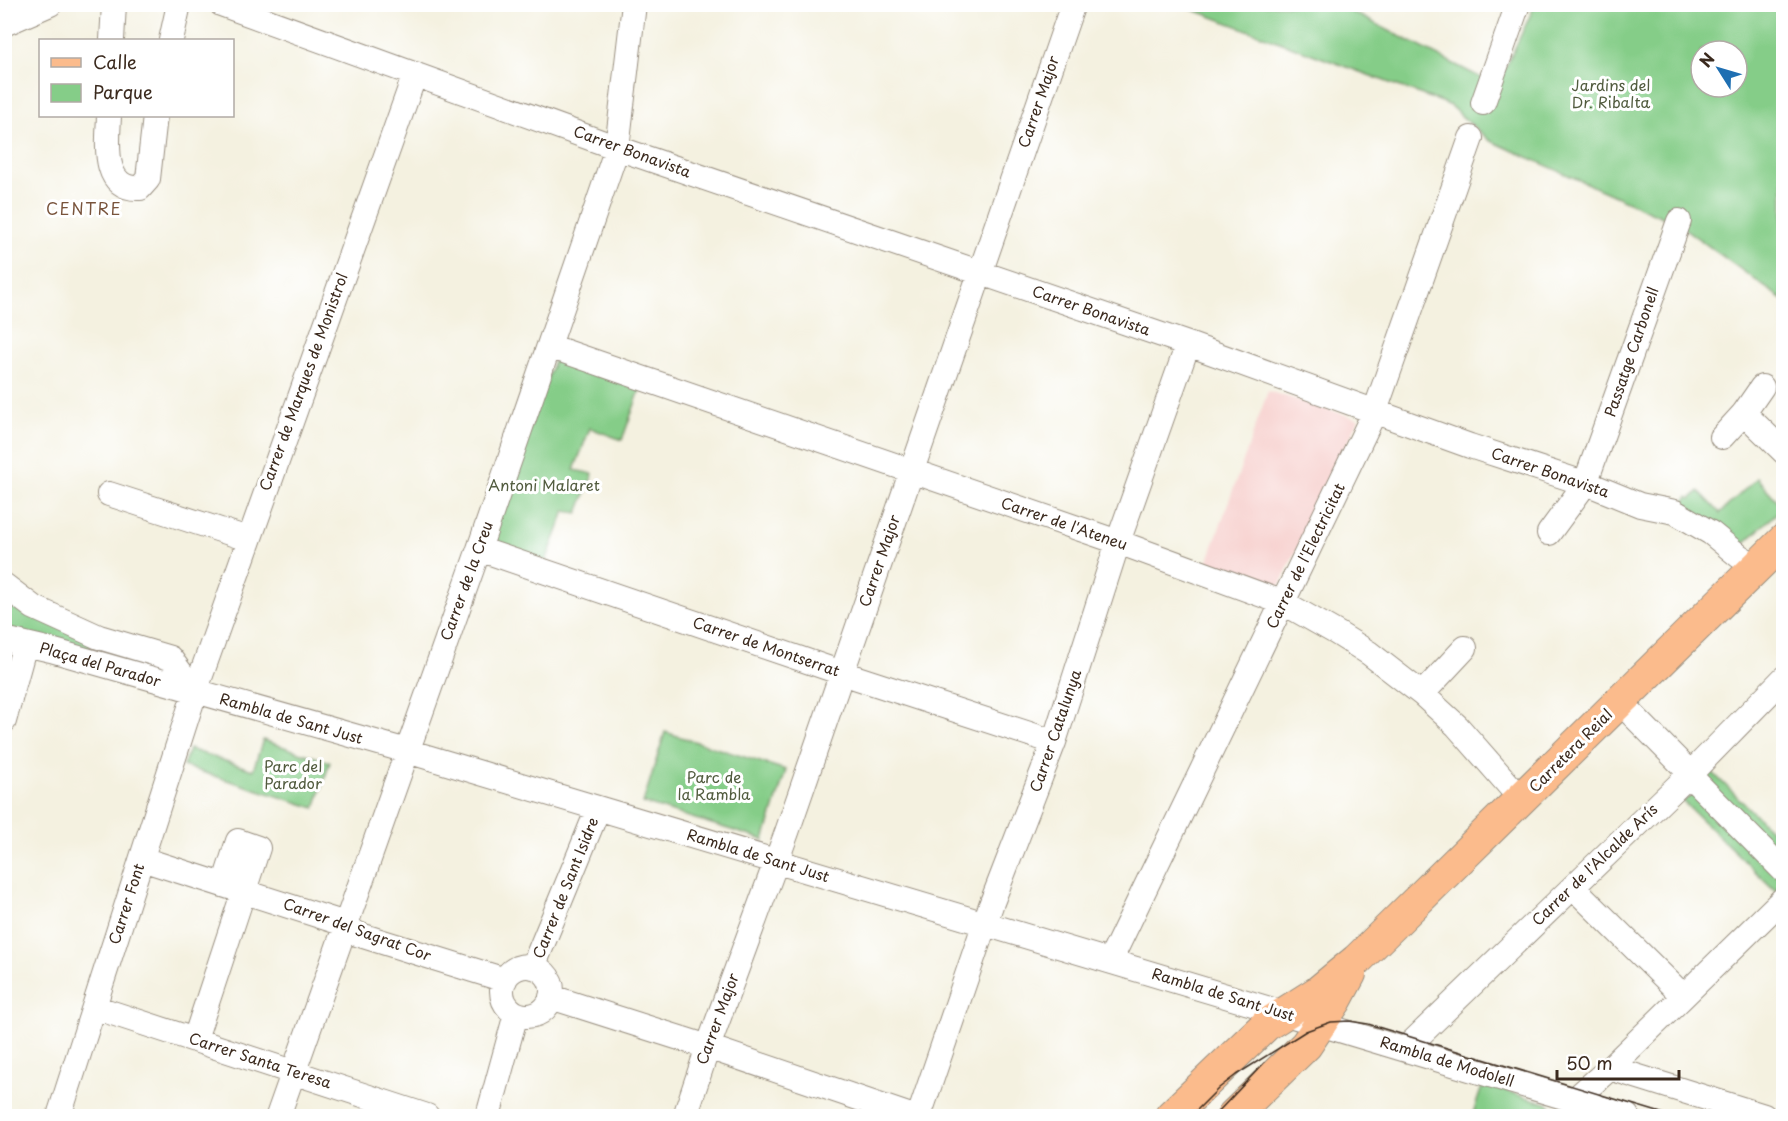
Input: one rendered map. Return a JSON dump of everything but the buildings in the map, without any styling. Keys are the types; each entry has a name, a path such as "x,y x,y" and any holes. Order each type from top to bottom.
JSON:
{"main road":[{"name":"Carretera Reial","path":"1171,1116 1258,1032 1318,992 1357,960 1784,540"},
{"name":"Carretera Reial","path":"1233,1116 1306,1046 1357,960"}],"street":[{"path":"4,24 50,4"},
{"path":"112,39 114,4"},
{"path":"171,39 179,4"},
{"path":"225,6 260,4"},
{"name":"Carrer de la Creu","path":"279,1116 479,549 617,148 634,4"},
{"name":"Carrer Major","path":"685,1116 775,861 788,832 1073,4"},
{"path":"1483,103 1518,4"},
{"name":"Carrer Bonavista","path":"225,6 617,148 1188,344 1470,446 1586,484 1640,505 1676,512 1711,533 1739,556 1757,567"},
{"name":"Carrer de Marques de Monistrol","path":"195,692 415,74"},
{"path":"109,117 108,162 118,181 128,189 140,188 148,179 154,119"},
{"name":"Carrer de l'Electricitat","path":"1110,961 1375,411 1471,138"},
{"name":"Passatge Carbonell","path":"1550,533 1586,484 1678,221"},
{"name":"Carrer Catalunya","path":"919,1116 985,924 1054,742 1118,542 1188,344"},
{"name":"Carrer de l'Ateneu","path":"549,346 1118,542 1284,603 1369,653 1422,694 1457,726 1521,799"},
{"path":"1722,437 1744,413 1762,387"},
{"path":"1744,413 1784,452"},
{"path":"110,494 248,539"},
{"name":"Carrer de Montserrat","path":"479,549 842,673 1054,742"},
{"path":"4,585 33,607 99,637 170,658 195,692"},
{"path":"99,637 103,665"},
{"path":"4,721 15,641"},
{"name":"Plaça del Parador","path":"15,641 195,692"},
{"path":"1422,694 1465,648"},
{"name":"Carrer de l'Alcalde Arís","path":"1405,1049 1690,774 1784,678"},
{"name":"Rambla de Sant Just","path":"195,692 407,751 1320,1025"},
{"name":"Carrer Font","path":"60,1116 195,692"},
{"path":"1620,702 1784,871"},
{"name":"Carrer de Sant Isidre","path":"533,967 598,808"},
{"name":"Carrer del Sagrat Cor","path":"142,859 345,924 357,934 505,980"},
{"path":"1573,887 1683,996"},
{"path":"195,1040 233,888"},
{"path":"1573,1108 1610,1068 1784,898"},
{"path":"533,967 548,979 551,997 546,1007 537,1014 527,1016 516,1014 503,1000 502,990 505,980 517,969 533,967"},
{"path":"551,997 912,1116"},
{"name":"Carrer Santa Teresa","path":"94,1007 427,1116"},
{"path":"488,1116 516,1014"},
{"name":"Rambla de Modolell","path":"1320,1025 1405,1049 1573,1108 1627,1116"},
{"path":"1610,1068 1764,1116"}],"shaded area":[{"path":"1268,391 1359,419 1276,593 1207,563"}],"green space":[{"name":"Jardins del Dr. Ribalta","path":"1180,5 1339,5 1497,86 1535,5 1783,5 1783,300 1678,224 1489,140 1449,105"},
{"name":"Antoni Malaret","path":"554,360 640,390 622,440 590,428 574,470 593,474 578,513 565,511 546,561 488,545"},
{"path":"1757,478 1783,507 1739,548 1680,506 1688,497 1691,499 1699,491 1720,513"},
{"path":"4,594 92,642 88,655 5,630"},
{"name":"Parc de la Rambla","path":"665,732 786,770 764,840 643,803"},
{"name":"Parc del Parador","path":"263,740 330,762 315,808 183,766 189,749 253,770"},
{"path":"1710,770 1783,842 1783,891 1780,895 1681,800"},
{"path":"1483,1084 1549,1104 1557,1116 1472,1116"}],"tram line":[{"path":"1191,1116 1219,1088 1236,1075 1306,1031 1331,1022 1349,1021 1368,1024 1671,1116"},
{"path":"1214,1116 1264,1063"}],"district":[{"name":"CENTRE","path":"84,209"}]}
